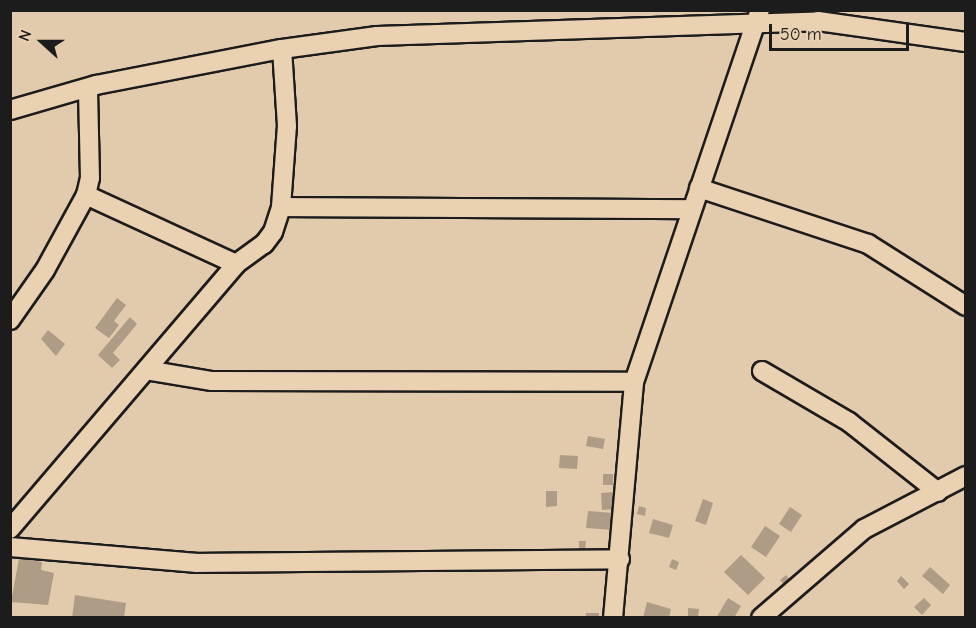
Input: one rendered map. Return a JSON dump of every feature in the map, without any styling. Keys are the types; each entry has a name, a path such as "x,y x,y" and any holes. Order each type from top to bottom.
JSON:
{"street":[{"path":"10,110 88,88 282,49 376,36 758,18 818,21 966,42"},
{"path":"613,618 634,382 690,209 758,18"},
{"path":"10,530 236,264 264,243 273,232 281,207 286,126 282,49"},
{"path":"10,320 63,240 86,195 90,178 88,88"},
{"path":"699,188 868,244 966,306"},
{"path":"86,195 236,264"},
{"path":"281,207 690,209"},
{"path":"146,370 212,381 634,382"},
{"path":"762,371 849,422 938,492"},
{"path":"761,618 864,529 966,476"},
{"path":"10,547 197,563 620,559"}],"building":[{"path":"117,298 126,305 114,321 119,325 109,338 95,328"},
{"path":"130,317 137,324 113,353 120,360 112,368 98,355"},
{"path":"48,330 65,344 56,356 41,339"},
{"path":"588,436 605,439 603,449 586,446"},
{"path":"560,455 578,456 577,469 559,468"},
{"path":"603,474 613,474 613,485 603,485"},
{"path":"546,491 557,491 557,506 546,507"},
{"path":"613,492 614,509 602,510 601,493"},
{"path":"703,499 713,503 706,525 695,521"},
{"path":"639,506 646,508 645,516 637,514"},
{"path":"790,507 802,515 791,532 779,524"},
{"path":"588,511 613,513 612,530 586,528"},
{"path":"653,519 673,525 669,538 649,533"},
{"path":"765,526 780,536 766,557 751,547"},
{"path":"579,541 586,541 585,551 579,551"},
{"path":"741,555 765,578 748,595 724,572"},
{"path":"19,558 42,562 41,570 54,573 48,605 11,602"},
{"path":"672,559 679,562 676,570 669,567"},
{"path":"930,567 950,585 943,594 922,576"},
{"path":"786,575 792,582 786,587 780,580"},
{"path":"901,576 909,584 904,589 897,581"},
{"path":"75,595 126,603 124,618 72,618"},
{"path":"728,598 741,606 734,618 716,618"},
{"path":"924,598 931,605 922,615 914,607"},
{"path":"647,602 671,609 669,618 643,618"},
{"path":"688,608 699,609 698,618 688,618"},
{"path":"586,613 599,613 599,618 586,618"}]}
